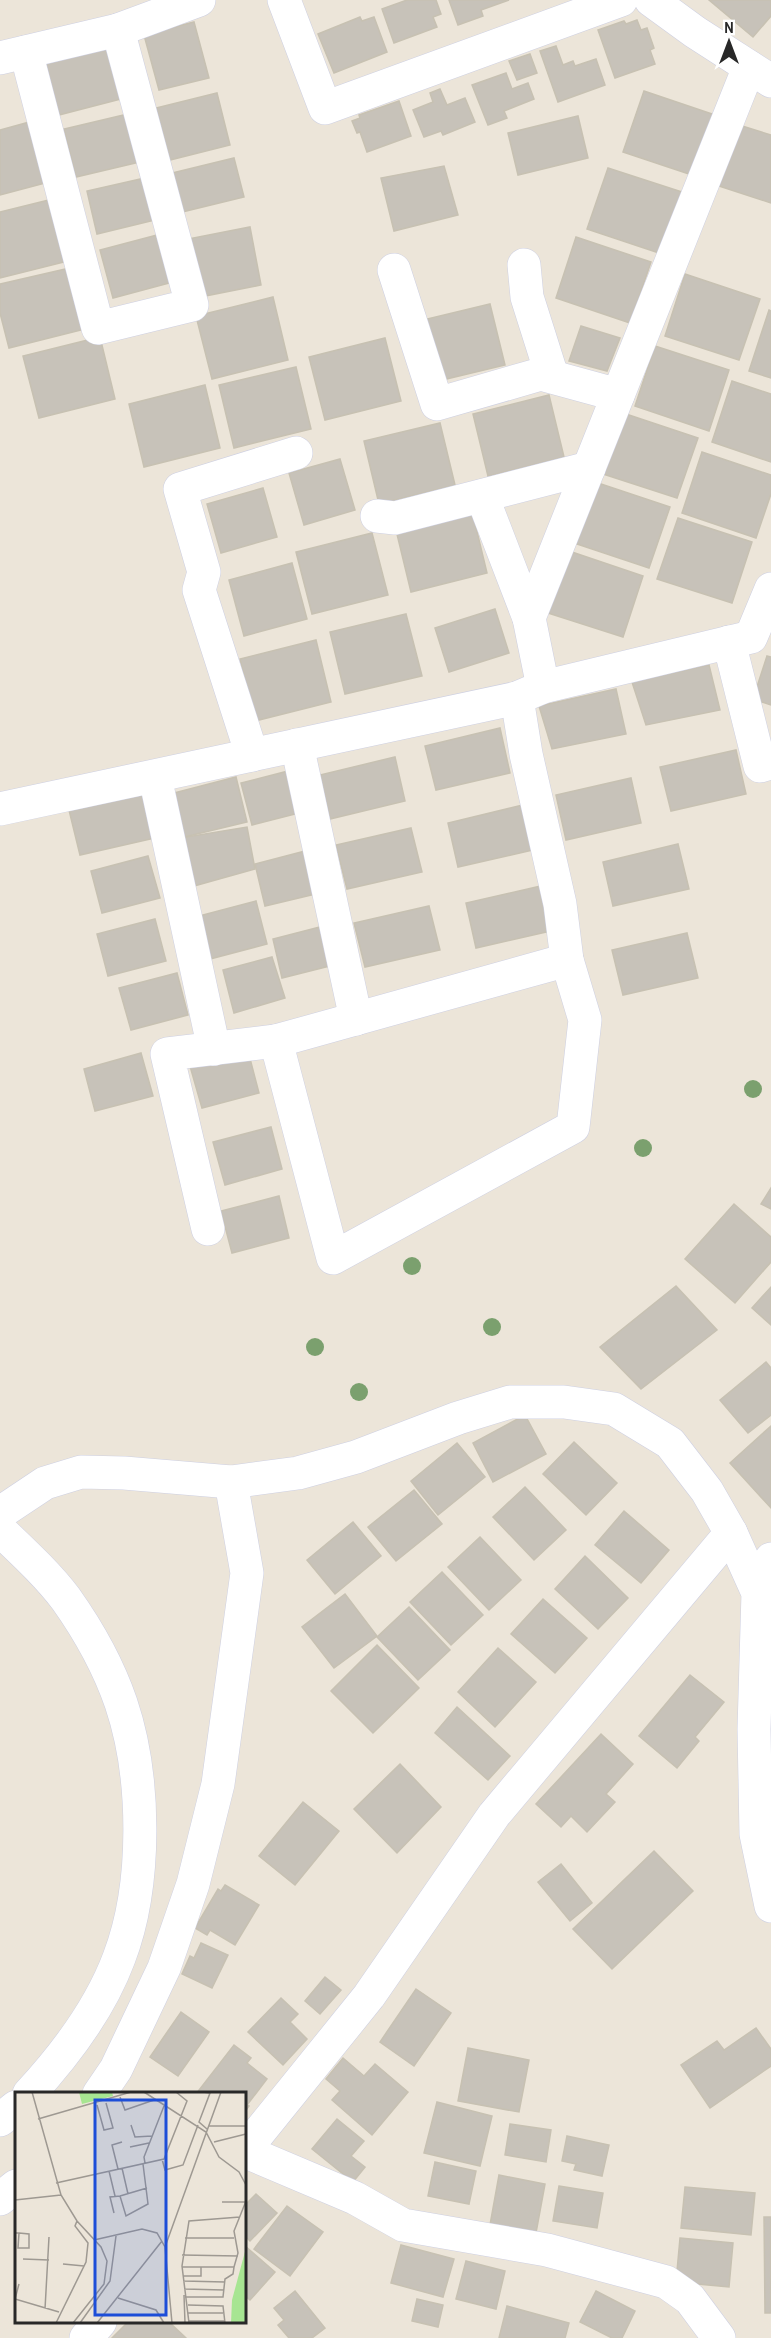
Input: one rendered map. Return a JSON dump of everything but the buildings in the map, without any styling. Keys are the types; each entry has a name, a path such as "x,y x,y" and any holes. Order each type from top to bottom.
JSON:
{"street":[{"path":"118,30 192,305 98,328 13,55 118,30 199,0"},
{"path":"284,0 325,108 621,0"},
{"path":"529,618 618,395 760,74 661,3"},
{"path":"524,265 527,297 552,376"},
{"path":"394,270 437,404 541,374 618,395"},
{"path":"252,755 199,590 204,572 180,489 296,453"},
{"path":"377,516 395,518 589,468"},
{"path":"276,1041 333,1258 573,1127 585,1020 567,960 560,904 526,753 530,692 529,618 482,496"},
{"path":"0,809 155,777 530,692 751,636 771,589"},
{"path":"729,642 760,766 771,763"},
{"path":"297,745 356,1019"},
{"path":"155,777 214,1049"},
{"path":"208,1229 167,1054 276,1041 567,960"},
{"path":"0,1513 45,1484 81,1472 124,1473 231,1482 298,1473 344,1461 458,1418 510,1402 564,1402 614,1409 670,1443 707,1491 731,1533 758,1593"},
{"path":"100,2092 116,2069 164,1968 193,1884 218,1784 247,1573 231,1482"},
{"path":"0,1530 31,1559 66,1599 97,1652 121,1703 133,1753 138,1801 140,1845 136,1886 119,1958 77,2036 31,2092"},
{"path":"246,2149 369,1996 494,1815 731,1533"},
{"path":"771,1559 758,1593 754,1729 756,1834 771,1906"},
{"path":"0,2120 15,2108"},
{"path":"246,2152 355,2198 403,2225 547,2250 666,2282 690,2299 719,2338"},
{"path":"0,2199 15,2187"},
{"path":"86,2338 99,2323"}]}
